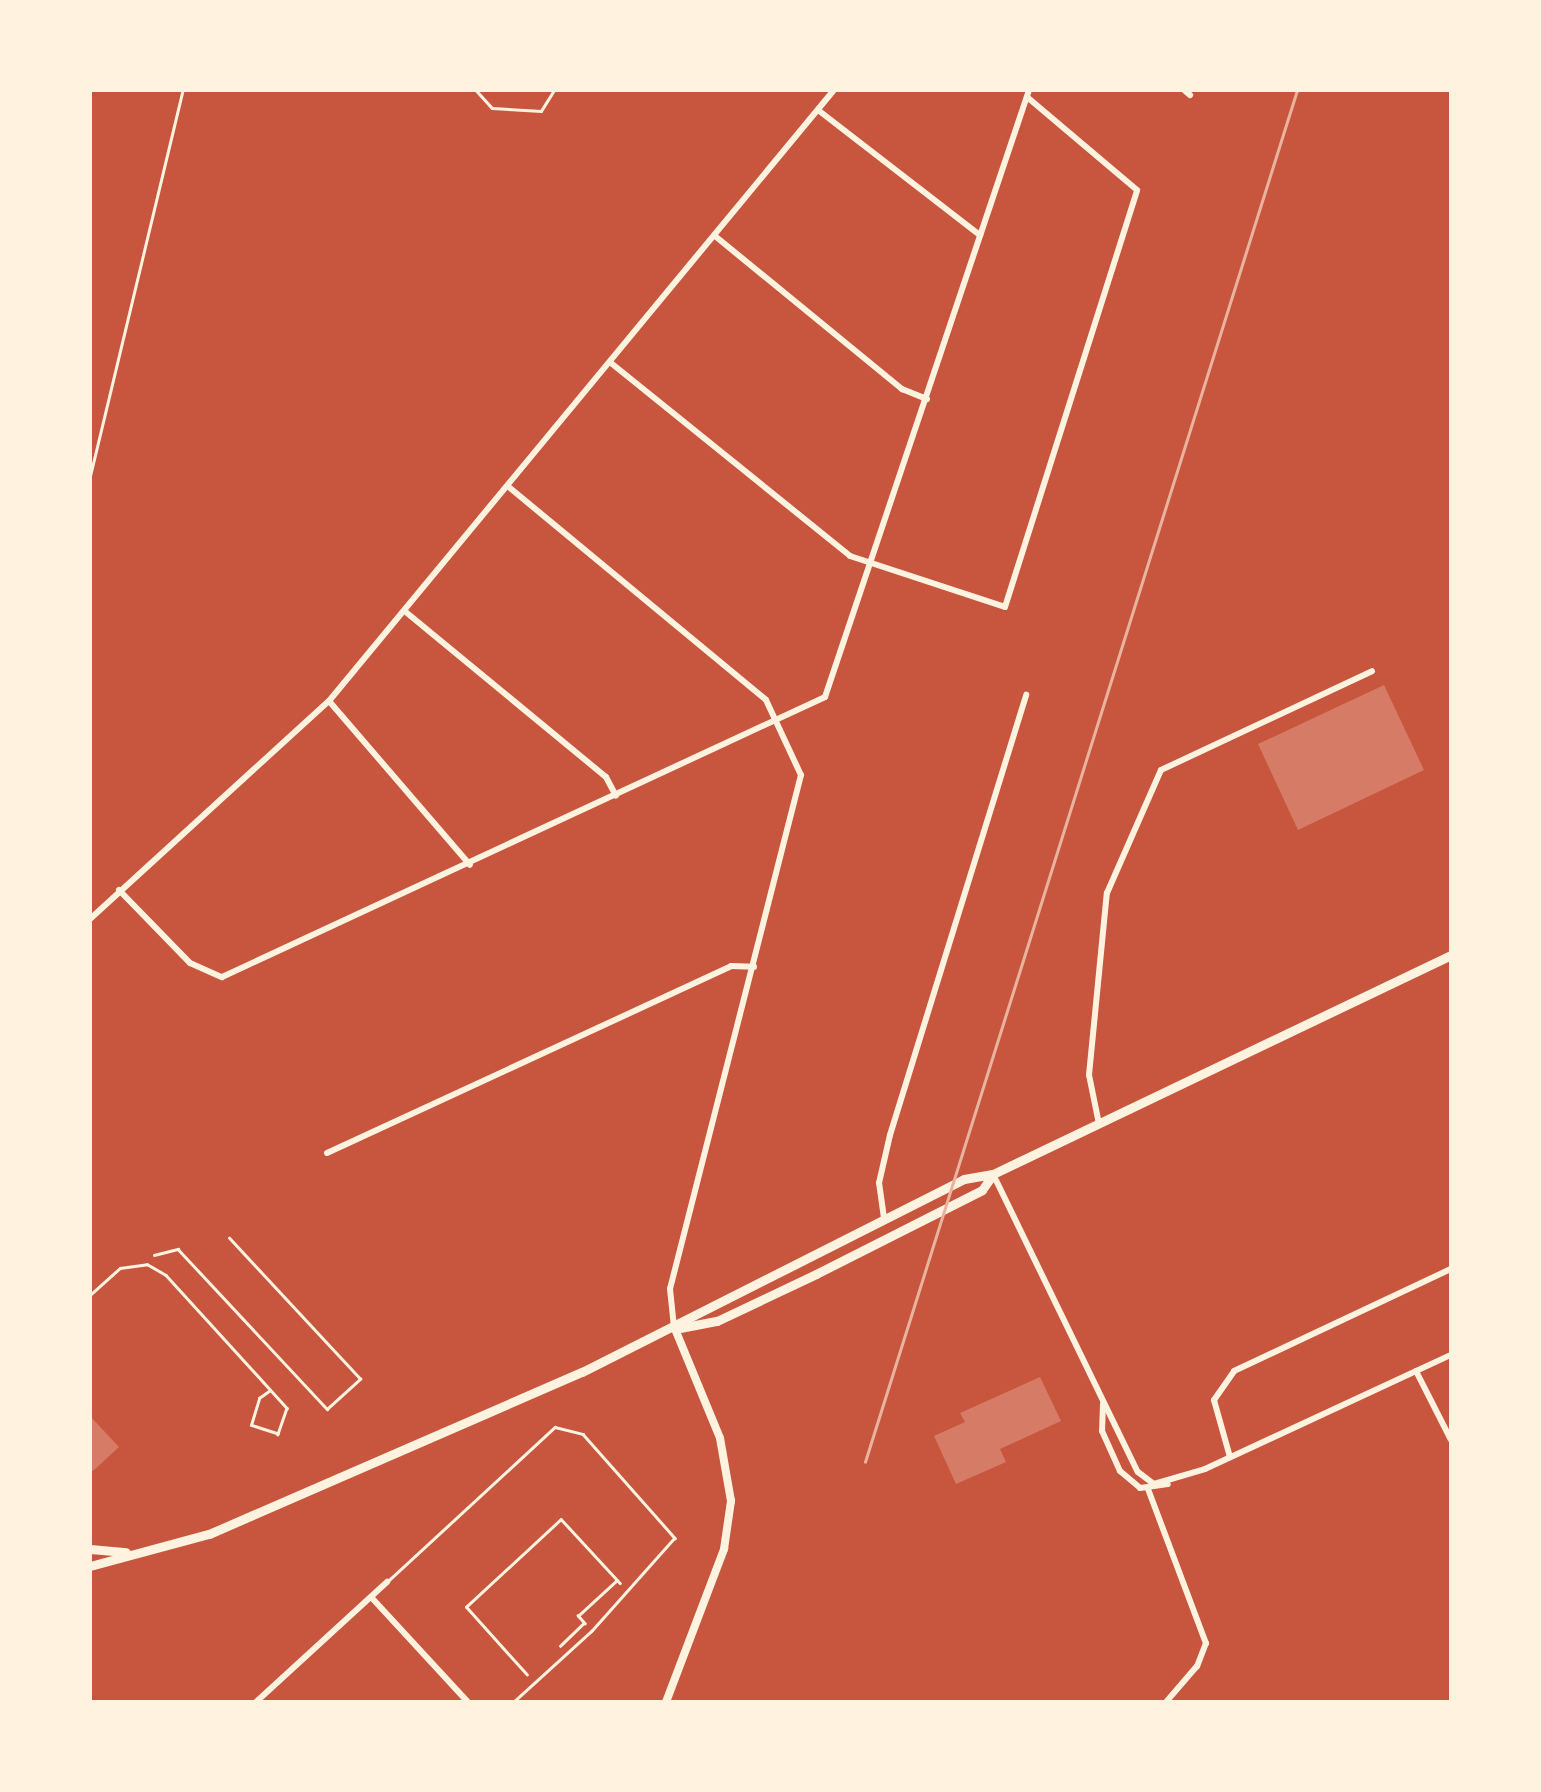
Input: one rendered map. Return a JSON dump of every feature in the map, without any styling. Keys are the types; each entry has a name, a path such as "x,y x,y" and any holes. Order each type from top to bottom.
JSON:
{"main road":[{"path":"90,1566 129,1552 208,1534 675,1329 709,1304 964,1178 993,1174 1451,955"},
{"path":"675,1329 717,1321 875,1245 982,1190 993,1174"},
{"path":"90,1549 129,1552"}],"street":[{"path":"90,918 329,701 407,613 834,90"},
{"path":"119,890 190,962 209,977 222,977 470,866 825,697 872,562 928,399 1028,93 1137,190 1005,607 872,562 850,556 611,363"},
{"path":"818,110 980,236"},
{"path":"715,236 902,389 928,399"},
{"path":"510,488 766,700 802,786 670,1290 675,1329 720,1438 731,1501 724,1549 666,1702"},
{"path":"407,613 606,777 616,796"},
{"path":"1099,1124 1088,1075 1108,893 1161,770 1372,671"},
{"path":"884,1218 879,1183 890,1135 1026,694"},
{"path":"329,701 470,866"},
{"path":"328,1154 731,966 754,967"},
{"path":"993,1174 1103,1403 1145,1480 1170,1484"},
{"path":"1230,1457 1214,1400 1234,1371 1451,1270"},
{"path":"1103,1403 1102,1431 1114,1460 1127,1479 1148,1489 1170,1484 1451,1355"},
{"path":"1416,1371 1451,1440"},
{"path":"1148,1489 1206,1643 1197,1666 1166,1702"},
{"path":"256,1702 387,1582"},
{"path":"371,1597 468,1702"}],"lane":[{"path":"90,1295 120,1268 147,1264 166,1275 287,1408 287,1422 278,1434 264,1434 251,1424 252,1410 269,1391"},
{"path":"387,1582 563,1426 583,1434 675,1538 592,1631 514,1702"}],"path":[{"path":"90,476 182,90"},
{"path":"476,90 492,108 541,111 554,90"},
{"path":"147,1264 160,1250 178,1249 327,1409 360,1379 230,1238"},
{"path":"535,1683 466,1606 561,1519 629,1592"},
{"path":"592,1631 578,1616 617,1580"}],"building":[{"path":"1384,685 1424,770 1298,830 1258,744"},
{"path":"1040,1377 1061,1421 1000,1449 1006,1462 956,1484 934,1436 965,1422 960,1413"},
{"path":"90,1416 119,1447 93,1471 90,1468"}],"tram line":[{"path":"865,1462 1297,90"}]}
